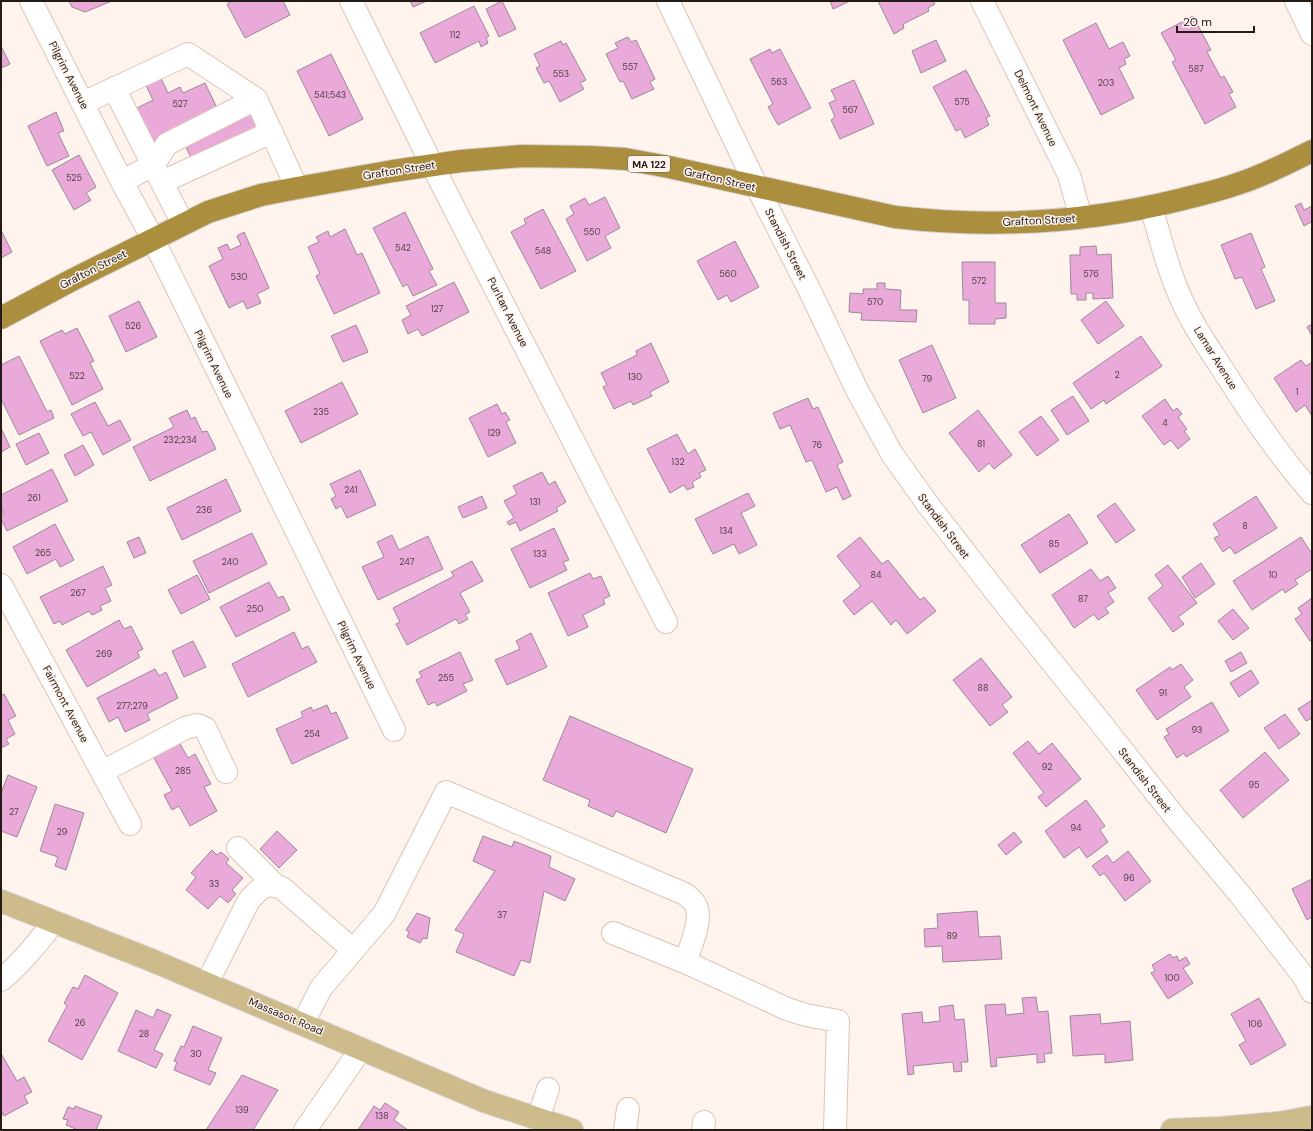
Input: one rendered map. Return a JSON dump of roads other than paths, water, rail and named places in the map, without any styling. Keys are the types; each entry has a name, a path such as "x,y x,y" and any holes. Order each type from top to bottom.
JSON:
{"highway":[{"name":"Grafton Street","path":"1,318 72,280 208,212 261,195 432,165 522,156 624,159 669,167 895,217 931,222 1004,223 1081,218 1151,207 1238,184 1279,168 1312,151"}],"main road":[{"name":"Massasoit Road","path":"1,901 304,1023 484,1101 572,1130"},
{"path":"1172,1130 1221,1128 1279,1123 1312,1117"}],"street":[{"name":"Pilgrim Avenue","path":"31,1 122,182 153,239 394,730"},
{"name":"Puritan Avenue","path":"351,1 432,165 666,622"},
{"name":"Standish Street","path":"668,1 757,187 810,289 857,390 892,454 926,502 1007,607 1175,817 1242,897 1304,977 1312,992"},
{"name":"Delmont Avenue","path":"982,1 1069,176 1081,218"},
{"path":"1296,1 1312,34"},
{"path":"83,103 188,54 256,99 296,188"},
{"path":"114,88 183,224"},
{"path":"158,173 167,144 256,99"},
{"path":"122,182 158,173 272,132"},
{"name":"Lamar Avenue","path":"1151,207 1171,273 1195,327 1261,429 1312,493"},
{"name":"Fairmont Avenue","path":"1,585 130,824"},
{"path":"102,772 185,728 197,725 205,728 226,772"},
{"path":"304,1023 321,988 384,914 446,792 686,894 693,901 697,909 698,922 685,962"},
{"path":"238,848 274,884 282,888 353,950"},
{"path":"207,983 248,902 255,892 264,886 274,884"},
{"path":"1,980 18,965 54,922"},
{"path":"613,933 685,962 787,1009 838,1022 835,1130"},
{"path":"305,1130 361,1049"},
{"path":"538,1119 548,1089"}]}
